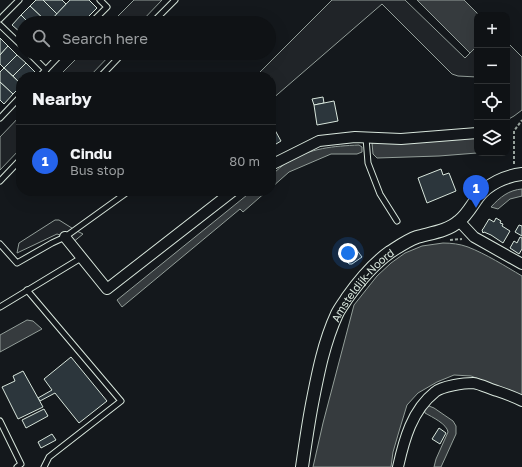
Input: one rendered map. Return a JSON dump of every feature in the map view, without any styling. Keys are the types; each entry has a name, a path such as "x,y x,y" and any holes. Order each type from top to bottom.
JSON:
{"street":[{"path":"276,162 319,141 355,137 401,139 474,133"},
{"path":"518,175 500,180 487,187 478,196 459,221 474,237 522,264"},
{"path":"64,237 107,289 227,196"},
{"name":"Amsteldijk-Noord","path":"302,467 305,442 324,348 338,312 368,270 390,252 415,238 443,230 459,221"},
{"path":"398,467 402,449 412,422 422,405 436,391 457,384 475,383 522,401"}],"lane":[{"path":"0,19 19,0"},
{"path":"98,16 107,7 100,0"},
{"path":"159,16 175,0"},
{"path":"0,25 16,40"},
{"path":"36,60 46,70 55,60"},
{"path":"105,72 116,60"},
{"path":"0,118 16,101"},
{"path":"366,138 368,163 380,194 397,221"},
{"path":"0,181 16,164"},
{"path":"0,244 17,263 64,237 122,196"},
{"path":"0,307 82,258"},
{"path":"28,290 121,401 49,457 44,467"},
{"path":"0,421 21,464 17,467"}],"path":[{"path":"518,175 514,131 522,120"},
{"path":"450,240 474,237"}],"shaded area":[{"path":"134,0 162,0 147,16 118,16"},
{"path":"332,0 405,0 465,58 474,49 474,77 458,76 452,74 382,4 276,96 276,72 260,72 272,60 276,60 276,56"},
{"path":"417,0 464,0 476,12 474,12 474,49 470,53"},
{"path":"510,45 522,57 522,110 510,118"},
{"path":"75,60 105,60 94,72 63,72"},
{"path":"16,120 16,153 0,170 0,137"},
{"path":"474,137 474,153 377,158 373,154 372,143"},
{"path":"359,145 362,147 362,152 357,154 331,154 289,172 276,184 276,171 296,157 322,149"},
{"path":"522,189 522,196 510,199 498,209 491,207 505,195"},
{"path":"246,196 261,196 243,212 240,209 122,307 117,300"},
{"path":"55,220 59,220 83,234 72,243 63,236 57,234 17,253 19,243"},
{"path":"443,243 468,247 522,276 522,396 471,376 454,375 437,382 418,393 407,405 393,452 391,467 313,467 354,305 377,276 405,253 422,246"},
{"path":"27,320 33,321 42,329 0,352 0,335"},
{"path":"429,406 453,421 456,426 456,434 441,467 434,467 448,432 445,426 425,413 424,409"}],"building":[{"path":"36,0 43,0 57,14 55,16 41,16 30,6"},
{"path":"43,0 62,0 66,4 57,14"},
{"path":"70,0 89,0 97,8 89,16 55,16"},
{"path":"30,6 41,16 22,16 21,15"},
{"path":"16,21 16,29 12,25"},
{"path":"0,38 8,46 0,55"},
{"path":"8,46 16,54 16,56 4,68 0,64 0,55"},
{"path":"16,56 16,60 23,60 26,63 13,76 4,68"},
{"path":"26,63 35,72 17,72"},
{"path":"4,68 16,79 16,91 13,94 0,82 0,72"},
{"path":"0,82 13,94 4,104 0,100"},
{"path":"323,97 324,103 314,105 312,99"},
{"path":"334,101 338,121 317,125 314,105"},
{"path":"276,132 281,141 276,144"},
{"path":"441,169 443,175 449,173 456,191 427,203 418,178"},
{"path":"496,218 501,221 500,223 503,224 502,226 510,231 503,243 491,235 484,232 483,233 482,230 489,219 494,222"},
{"path":"519,225 522,226 522,236 515,232"},
{"path":"520,237 522,238 522,249 519,254 510,248 514,241 517,243"},
{"path":"356,249 362,257 352,264 349,264 344,258"},
{"path":"71,357 107,401 79,423 55,393 40,401 38,398 52,390 44,379"},
{"path":"23,371 43,407 18,419 2,387 15,381 13,376"},
{"path":"44,409 48,416 26,428 22,420"},
{"path":"439,428 446,433 440,444 432,439"},
{"path":"52,434 56,440 41,448 38,442"}],"place":[{"name":"Cindu","path":"476,208"}]}
